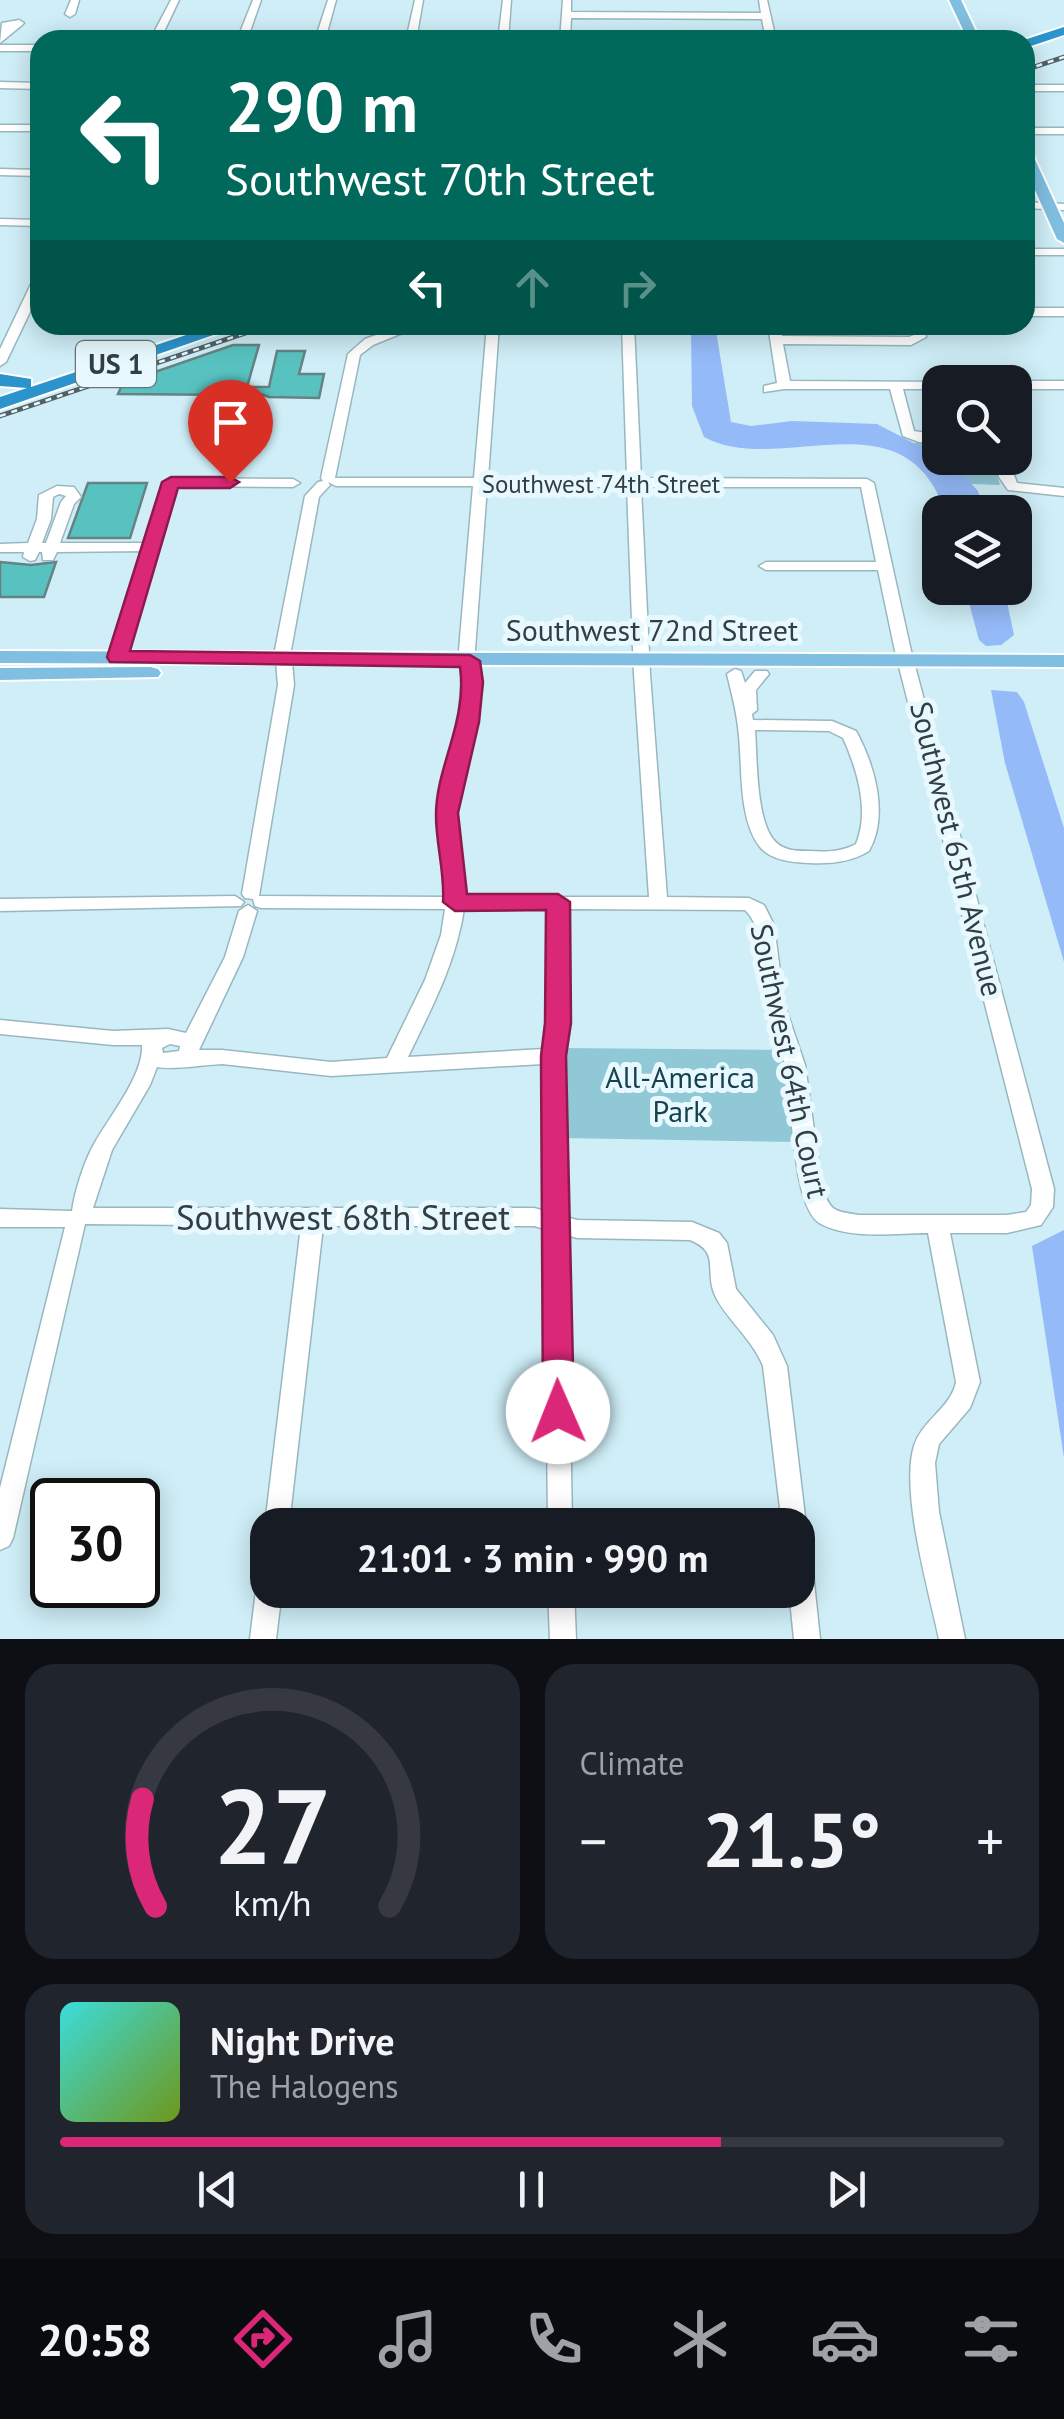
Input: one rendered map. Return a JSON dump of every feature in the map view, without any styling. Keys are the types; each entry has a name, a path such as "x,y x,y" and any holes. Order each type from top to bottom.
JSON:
{"highway":[{"path":"1035,43 1064,39"},
{"path":"1035,50 1064,39"},
{"name":"US 1","path":"0,391 170,335"},
{"name":"US 1","path":"0,402 203,335"},
{"path":"0,380 24,383"}],"main road":[{"path":"955,0 969,30"},
{"path":"1035,174 1056,206 1064,238"},
{"name":"Southwest 72nd Street","path":"0,658 111,665 908,667 1064,674"},
{"name":"Southwest 72nd Street","path":"642,667 760,674 1064,660"},
{"name":"Southwest 72nd Street","path":"0,674 111,665"}],"street":[{"path":"70,14 75,0"},
{"path":"160,30 174,0"},
{"path":"246,30 257,0"},
{"path":"323,30 332,0"},
{"path":"413,30 419,0"},
{"path":"505,30 507,0"},
{"path":"566,0 566,30"},
{"path":"762,0 768,30"},
{"path":"566,14 766,16"},
{"path":"2,40 30,46"},
{"path":"0,86 30,86"},
{"path":"1035,88 1064,88"},
{"path":"0,128 30,128"},
{"path":"1035,130 1064,131"},
{"path":"0,172 30,172"},
{"path":"0,222 30,223"},
{"path":"1035,252 1064,252"},
{"path":"0,362 5,339 30,295"},
{"path":"1035,312 1064,312"},
{"path":"0,1538 79,1218 102,1149 140,1085 204,1011 234,957 249,902 285,667 282,650 311,498 329,482 352,358 358,349 392,335"},
{"path":"392,1067 444,963 455,902 447,813 467,730 471,667 467,650 491,335"},
{"path":"0,904 658,902 642,667 628,335"},
{"path":"775,335 776,387 922,385"},
{"path":"776,340 865,335"},
{"path":"895,384 911,436 922,437"},
{"path":"1032,385 1064,385"},
{"path":"1005,475 1013,487 1064,492"},
{"path":"111,665 171,482 292,483"},
{"name":"Southwest 74th Street","path":"329,482 867,483"},
{"name":"Southwest 65th Avenue","path":"867,483 908,667 1044,1200 1038,1214 1007,1224 937,1224"},
{"path":"46,501 68,502 41,552 46,501"},
{"path":"0,548 150,552"},
{"path":"0,556 41,552"},
{"path":"766,566 885,566"},
{"path":"735,674 760,828 768,844 788,856 812,857 848,854 863,847 870,820 850,735 832,726 745,719"},
{"path":"745,719 750,709 748,688 760,674"},
{"path":"558,902 558,1023 554,1056 560,1508"},
{"name":"Southwest 64th Court","path":"658,902 733,902 754,906 764,925 774,1003 795,1065 812,1197 824,1216 848,1223 937,1224"},
{"path":"0,1027 113,1038 311,1068 554,1056"},
{"name":"Southwest 68th Street","path":"0,1218 534,1217 578,1229 683,1230 711,1239 720,1254 725,1292 766,1342 777,1373 792,1508"},
{"path":"279,1508 313,1219"},
{"path":"937,1224 968,1382 966,1397 932,1434 924,1457 928,1504 952,1639"},
{"path":"263,1639 267,1608"},
{"path":"562,1608 563,1639"},
{"path":"804,1608 807,1639"}],"green space":[{"path":"959,475 997,475 1000,485 972,484"},
{"name":"All-America Park","path":"560,1048 784,1050 799,1142 562,1138"}],"water":[{"path":"691,335 717,335 731,422 751,426 792,421 877,424 922,447 922,473 901,455 871,446 768,449 734,447 704,437 692,406"},
{"path":"962,475 979,495 936,495 926,476"},
{"path":"970,605 1008,605 1014,635 1001,645 986,646 979,640"},
{"path":"991,690 1017,692 1024,702 1064,828 1064,962 1005,763"},
{"path":"1064,1230 1064,1458 1032,1246"}],"building":[{"path":"233,345 259,345 247,387 269,387 277,351 305,351 299,374 324,374 319,398 269,397 247,389 238,395 118,394 123,383"},
{"path":"88,483 147,483 130,538 68,538"},
{"path":"0,562 56,562 44,597 0,597"}],"railway":[{"path":"1035,67 1064,57"},
{"path":"0,416 239,335"}],"route":[{"path":"230,482 171,482 118,657 470,661 473,682 468,722 447,813 456,872 455,902 558,902 558,1023 554,1056 558,1412"}]}
